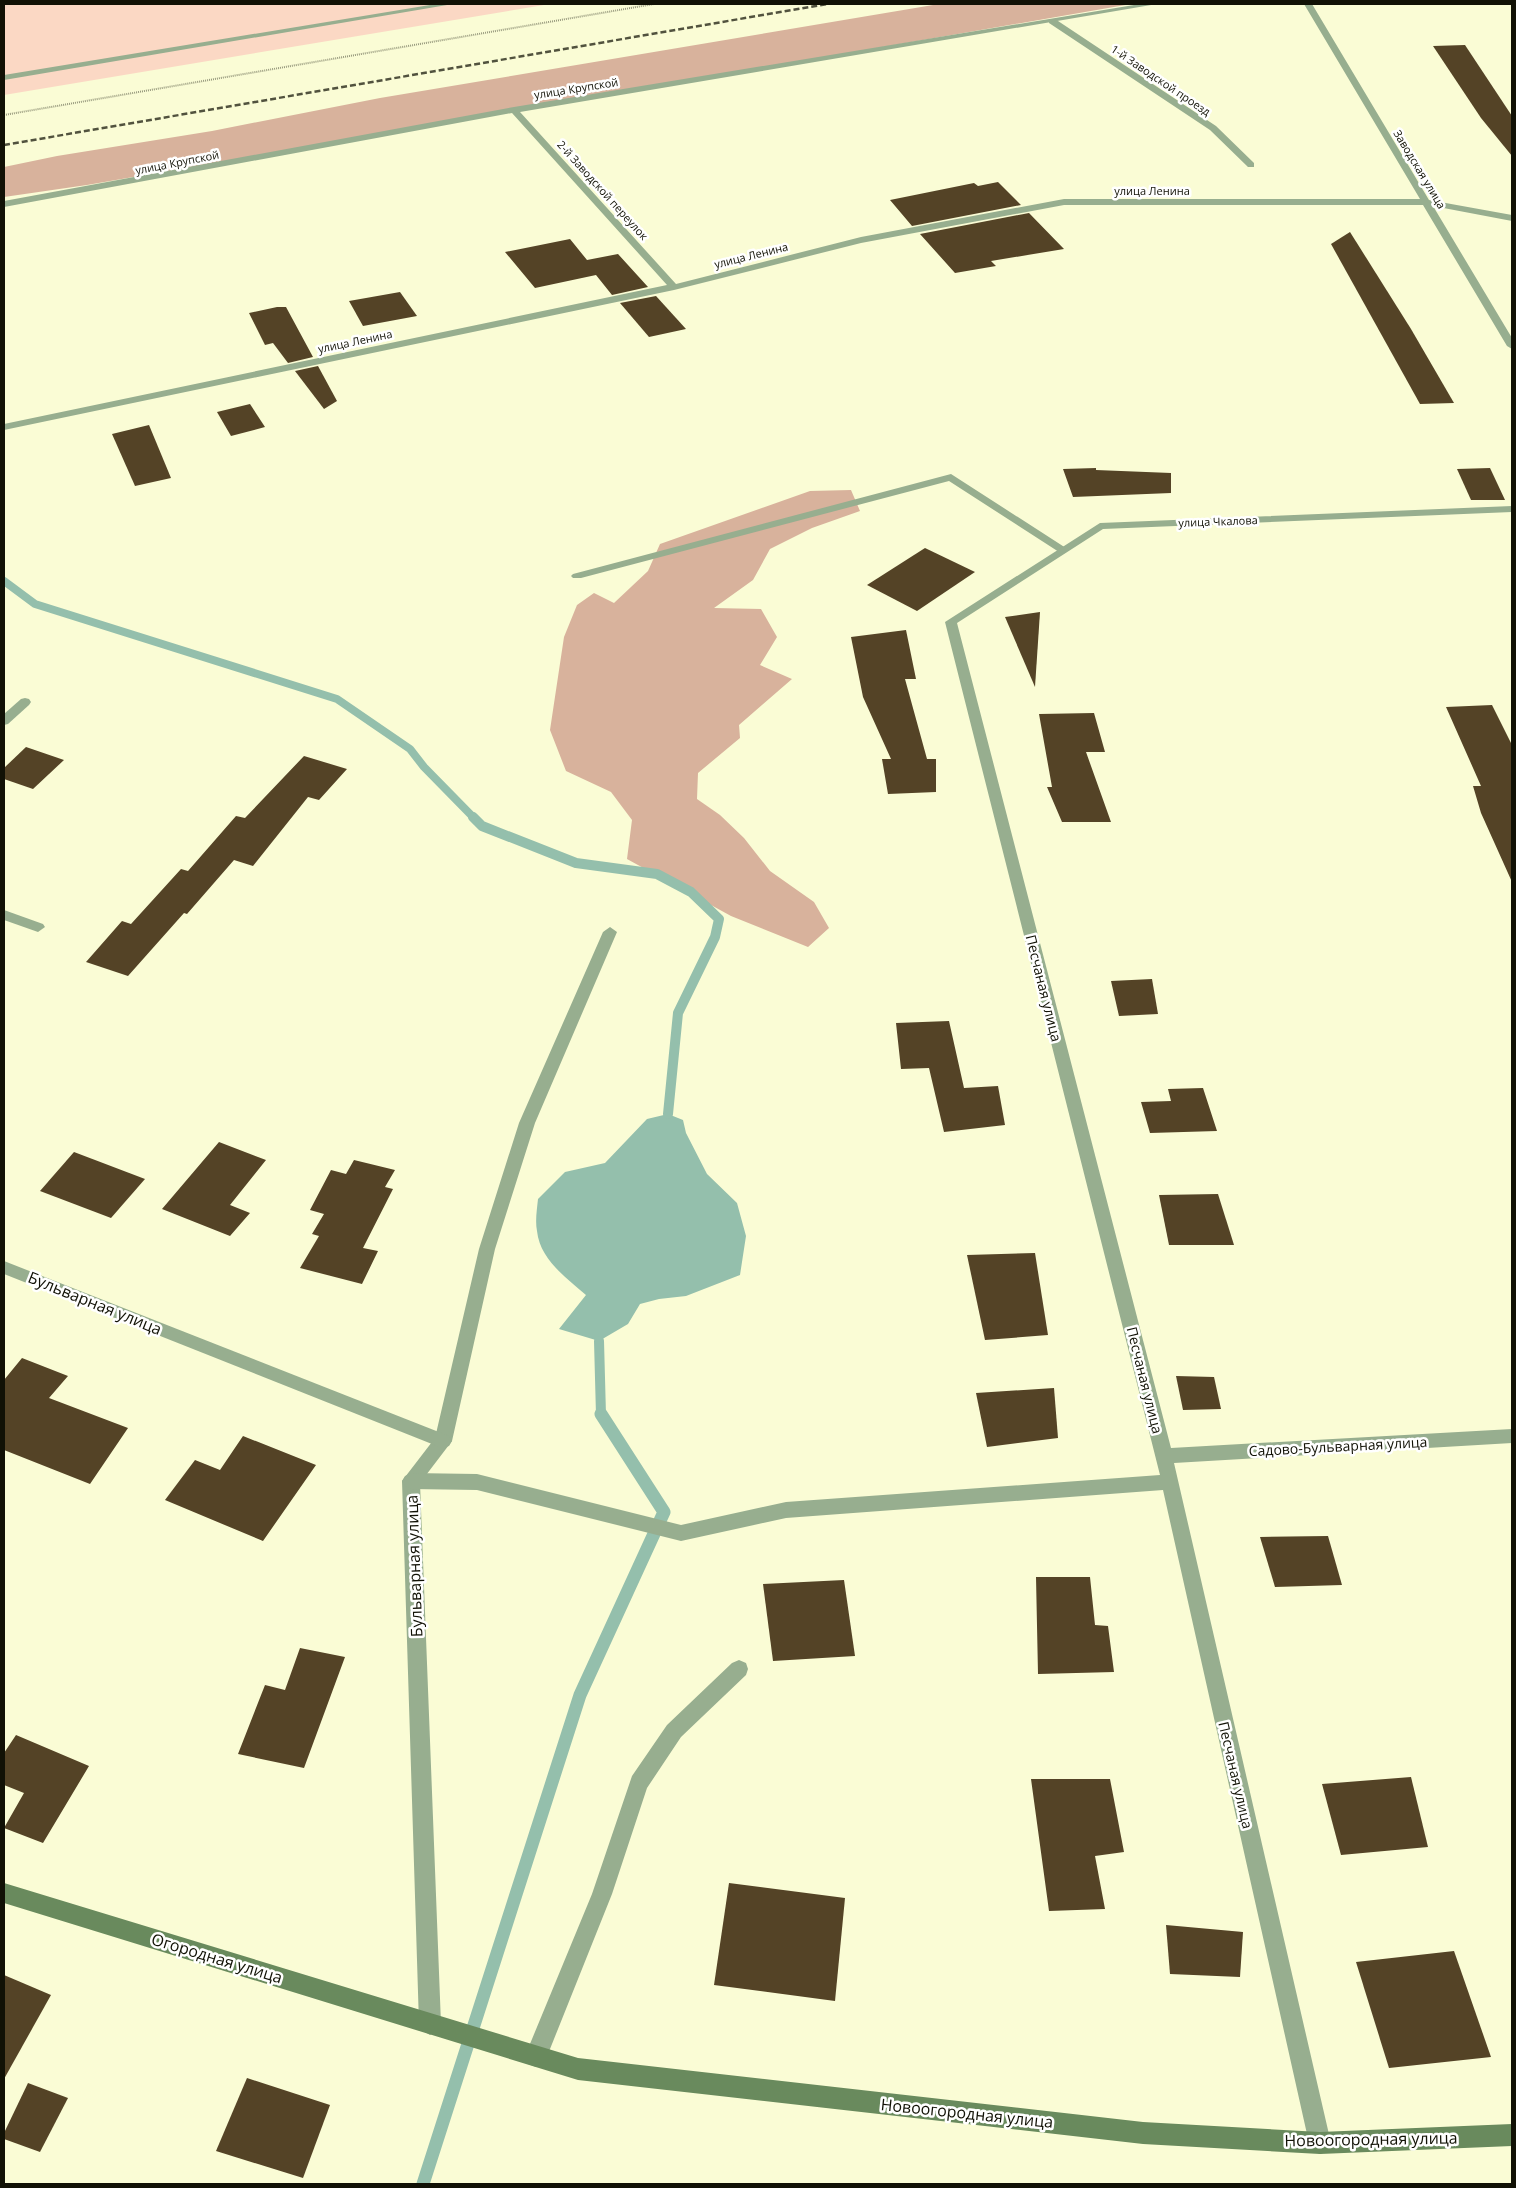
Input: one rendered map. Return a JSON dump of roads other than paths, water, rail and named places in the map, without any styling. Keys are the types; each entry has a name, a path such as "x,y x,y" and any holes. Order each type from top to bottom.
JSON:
{"street":[{"path":"4,78 449,4"},
{"name":"улица Крупской","path":"4,204 83,191 514,110 1153,4"},
{"name":"Заводская улица","path":"1308,4 1512,346"},
{"name":"1-й Заводской проезд","path":"1052,21 1213,128 1251,165"},
{"name":"2-й Заводской переулок","path":"514,110 674,287"},
{"name":"улица Ленина","path":"4,427 674,287 861,240 1064,202 1427,202 1512,218"},
{"path":"577,576 951,477 1063,550"},
{"name":"улица Чкалова","path":"951,622 1100,526 1512,509"},
{"name":"Песчаная улица","path":"951,622 1164,1456 1320,2143"},
{"path":"4,721 25,702"},
{"path":"4,915 38,927"},
{"path":"443,1441 487,1249 527,1123 610,932"},
{"name":"Бульварная улица","path":"4,1266 443,1441 412,1481 430,2024"},
{"name":"Садово-Бульварная улица","path":"1164,1456 1512,1436"},
{"path":"412,1481 477,1482 681,1533 786,1510 1170,1482"},
{"path":"536,2056 602,1894 639,1783 674,1730 739,1669"},
{"name":"Огородная улица","path":"4,1893 430,2024"},
{"name":"Новоогородная улица","path":"430,2024 578,2069 1143,2133 1320,2143 1512,2136"}],"waterway":[{"path":"4,581 35,604 337,699 410,749 424,767 474,818"},
{"path":"474,818 482,826 576,863 657,874 691,892 719,919 715,937 678,1013 668,1114"},
{"path":"599,1341 601,1415"},
{"path":"423,2184 580,1695 664,1512 601,1414"}],"railway":[{"path":"4,145 827,4"}]}
